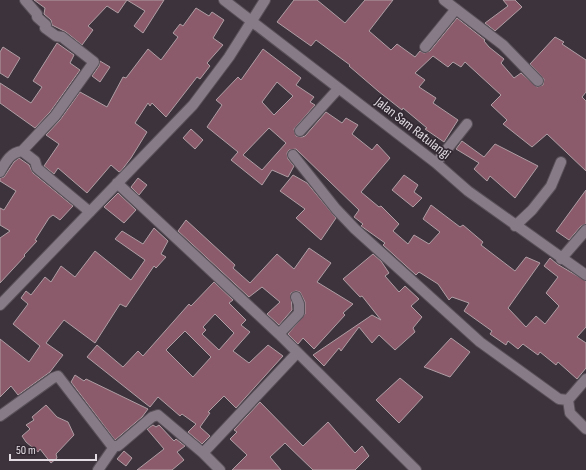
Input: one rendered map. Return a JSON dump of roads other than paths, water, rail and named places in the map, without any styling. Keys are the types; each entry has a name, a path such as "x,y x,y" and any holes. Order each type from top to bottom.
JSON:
{"street":[{"path":"0,172 8,158 15,152 22,151 55,116 94,62 62,37 56,36 45,28 46,25 37,17 37,14 25,0"},
{"name":"Jalan Sam Ratulangi","path":"224,0 436,163 468,191 561,259 586,275"},
{"path":"0,305 192,105 230,57 265,0"},
{"path":"444,0 503,44 538,81"},
{"path":"425,47 456,8"},
{"path":"300,131 338,89"},
{"path":"436,163 467,124"},
{"path":"22,151 35,161 37,168 90,212"},
{"path":"293,154 336,209 350,224 447,313 480,342 559,399 568,400"},
{"path":"515,226 532,210 551,186 561,162"},
{"path":"117,183 279,334 416,470"},
{"path":"561,259 586,230"},
{"path":"279,334 299,313 299,304 296,298"},
{"path":"203,453 297,353"},
{"path":"0,416 58,376 114,447"},
{"path":"586,379 568,400 570,413 586,429"},
{"path":"98,470 114,447 118,446 152,417 158,415 203,453 220,470"}]}
